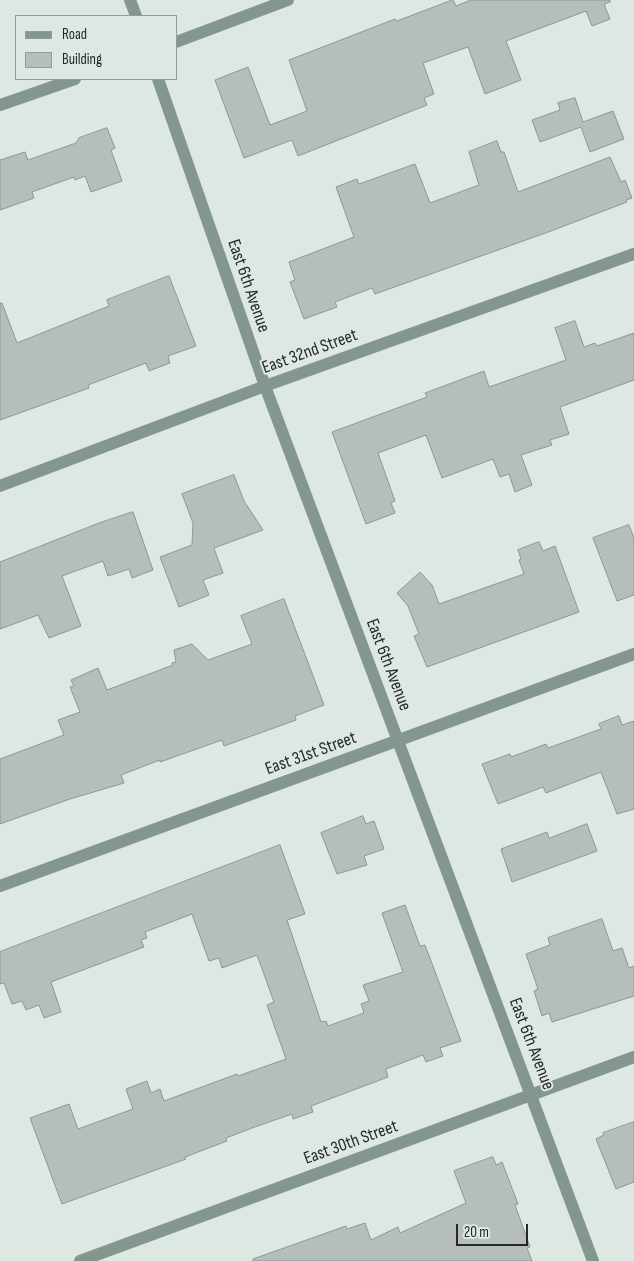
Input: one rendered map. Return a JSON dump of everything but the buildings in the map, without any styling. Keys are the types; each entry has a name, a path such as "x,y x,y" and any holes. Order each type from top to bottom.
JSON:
{"street":[{"path":"130,0 136,15"},
{"path":"178,41 288,0"},
{"path":"0,105 71,80"},
{"name":"East 6th Avenue","path":"158,80 265,386 593,1261"},
{"name":"East 32nd Street","path":"0,486 265,386 634,254"},
{"name":"East 31st Street","path":"0,886 634,654"},
{"name":"East 30th Street","path":"80,1261 634,1057"}]}
